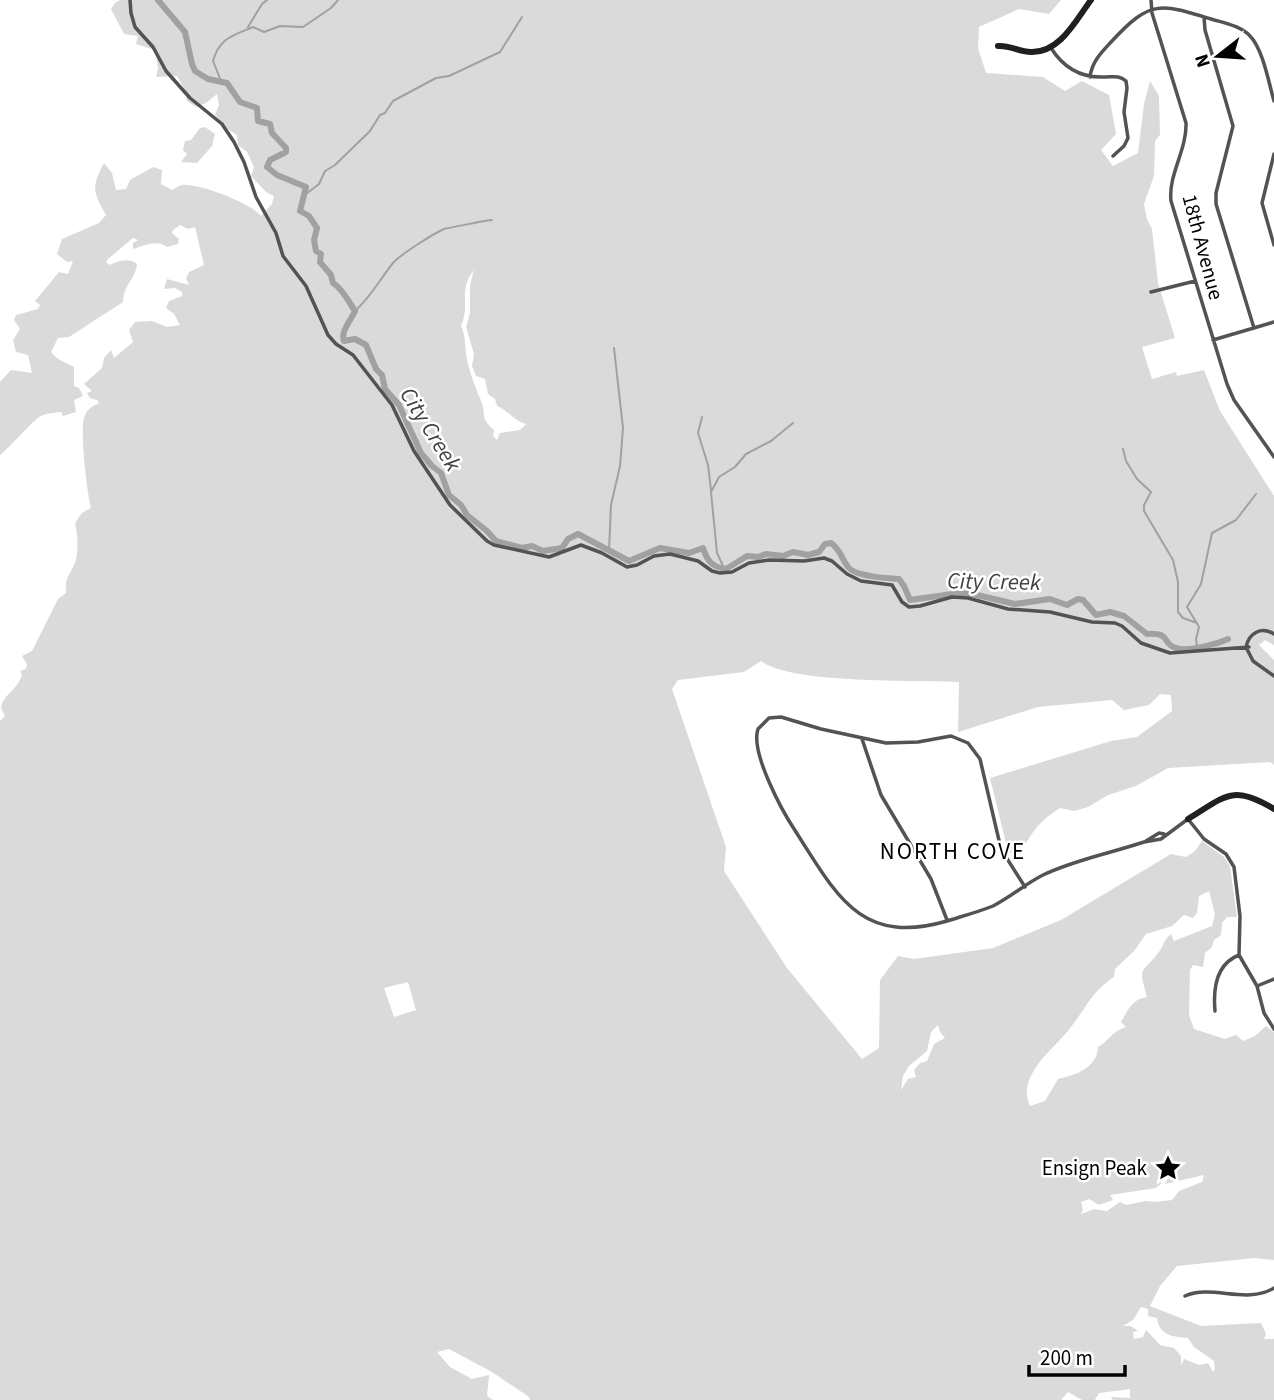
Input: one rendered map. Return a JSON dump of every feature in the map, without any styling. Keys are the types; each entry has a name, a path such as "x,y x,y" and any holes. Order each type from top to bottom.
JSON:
{"street":[{"path":"130,0 135,27 153,47 166,71 190,98 222,124 234,142 256,197 276,233 283,256 306,286 328,335 353,355 371,376 395,409 414,451 450,505 489,543 549,557 581,545 627,567 638,565 654,556 670,554 698,561 720,573 755,562 824,558 861,581 890,584 909,607 952,597 975,598 1008,609 1046,611 1092,622 1115,623 1141,643 1170,653 1248,647"},
{"path":"998,46 1032,52 1051,48 1062,39 1091,0"},
{"name":"18th Avenue","path":"1151,0 1185,123 1185,137 1170,198 1232,395 1274,457"},
{"path":"1090,76 1092,65 1098,56 1132,20 1152,9 1173,8 1238,28 1252,38 1274,102"},
{"path":"1204,17 1205,30 1233,126 1216,193 1216,204 1254,328"},
{"path":"1051,48 1069,68 1090,76 1120,77 1127,83 1124,112 1128,138 1113,156"},
{"path":"1274,154 1262,203 1274,245"},
{"path":"1151,292 1195,281"},
{"path":"1213,340 1274,322"},
{"path":"1274,634 1267,630 1257,632 1250,637 1248,647 1253,661 1274,676"},
{"path":"1025,887 1001,849 980,759 968,743 951,736 901,744 862,739 781,717 769,719 761,725 756,740 773,790 810,855 844,900 871,922 894,928 926,926 991,906 1025,887 1051,872 1161,839 1164,834 1222,798 1234,794 1252,796 1274,809"},
{"path":"862,739 881,795 931,879 948,921"},
{"path":"1188,819 1198,834 1226,854 1234,867 1240,916 1239,956 1257,986 1264,1013 1274,1029"},
{"path":"1215,1010 1214,989 1222,969 1229,960 1239,956"},
{"path":"1257,986 1274,979"},
{"path":"1185,1296 1197,1293 1254,1295 1273,1289"}],"shaded area":[{"path":"120,0 1061,0 1049,14 1019,9 979,27 978,48 986,73 1043,77 1065,91 1082,81 1109,95 1116,134 1101,150 1113,166 1138,153 1144,104 1150,81 1159,96 1160,135 1155,141 1154,176 1144,204 1152,229 1158,283 1175,338 1142,347 1152,379 1176,372 1177,376 1204,370 1220,411 1274,496 1274,645 1265,640 1259,645 1274,660 1274,765 1270,762 1168,768 1136,786 1108,795 1088,807 1074,811 1060,808 1043,821 1024,845 1012,855 1006,843 990,778 1111,741 1137,737 1172,711 1171,695 1160,694 1149,705 1124,710 1112,700 1038,707 958,732 959,682 825,677 799,674 761,661 744,672 678,680 672,689 726,847 724,871 787,968 862,1059 879,1048 880,980 898,956 914,959 993,948 1061,920 1171,854 1186,857 1195,851 1202,841 1224,857 1230,866 1237,917 1227,917 1222,923 1221,935 1205,953 1203,967 1193,965 1190,970 1189,1015 1194,1029 1225,1039 1236,1035 1243,1041 1255,1036 1266,1026 1274,1032 1274,1260 1254,1258 1177,1266 1160,1286 1150,1306 1201,1326 1261,1323 1266,1334 1264,1339 1274,1339 1274,1400 1113,1400 1111,1397 1130,1398 1130,1389 1099,1393 1095,1400 1082,1400 1068,1392 1061,1400 530,1400 492,1372 449,1349 437,1352 450,1367 472,1379 489,1375 487,1396 493,1400 0,1400 0,721 5,716 1,708 17,685 22,675 20,671 26,669 27,664 22,656 32,651 58,599 66,593 67,581 77,555 75,523 82,513 91,508 84,463 83,426 86,413 99,403 90,398 87,393 92,391 84,384 102,368 104,358 111,350 114,358 133,342 129,330 135,322 152,321 167,327 180,325 174,314 166,308 169,301 182,296 182,292 175,288 164,289 167,279 189,285 186,279 189,272 204,265 195,227 188,229 180,225 173,230 172,233 179,239 178,244 167,247 154,243 133,249 133,243 138,240 133,238 108,259 106,262 109,265 127,260 137,264 125,290 123,302 69,337 58,338 51,352 74,367 74,386 79,388 83,396 74,400 76,412 63,416 61,412 49,413 39,417 0,455 0,382 11,370 32,373 28,355 16,352 13,340 20,329 14,320 16,315 38,309 40,305 35,301 59,272 68,274 73,261 67,262 57,254 62,239 99,223 106,215 95,189 104,163 112,173 116,190 126,189 130,180 153,167 162,170 161,184 172,190 182,185 190,185 212,191 237,200 261,216 272,204 274,196 266,192 251,176 254,167 247,152 238,145 237,135 215,115 219,105 217,94 196,107 187,101 185,90 177,76 156,77 158,68 155,50 136,44 138,36 124,34 111,9","holes":["474,270 466,327 474,354 472,366 476,376 485,379 488,394 495,399 497,406 526,424 520,430 500,433 497,440 493,436 494,430 485,419 483,405 468,365 461,326 469,278","1209,891 1215,914 1212,926 1174,941 1171,934 1143,971 1147,997 1138,1000 1128,1009 1121,1022 1126,1027 1098,1047 1090,1065 1078,1073 1058,1079 1045,1101 1030,1106 1027,1086 1036,1067 1095,994 1114,977 1115,969 1134,951 1146,934 1172,926 1184,915 1193,918 1197,913 1199,896","408,982 416,1010 394,1017 384,988","938,1025 945,1038 934,1044 927,1061 920,1063 914,1070 916,1077 908,1079 901,1090 903,1076 909,1066 927,1051 931,1032","1170,1160 1173,1161 1173,1168 1165,1184 1204,1175 1202,1182 1179,1191 1172,1200 1126,1205 1120,1202 1107,1211 1094,1209 1081,1214 1081,1202 1089,1199 1099,1205 1113,1200 1110,1195 1156,1188 1161,1184 1161,1178","1141,1307 1148,1309 1148,1316 1157,1318 1163,1332 1188,1338 1194,1347 1214,1361 1215,1369 1213,1372 1208,1363 1199,1365 1184,1359 1181,1366 1181,1356 1174,1348 1160,1345 1146,1330 1143,1337 1134,1339 1133,1332 1138,1331 1131,1326 1123,1326 1133,1320"]},
{"path":"205,127 215,134 212,146 197,163 181,162 187,154 183,150 185,141 191,140 200,128"}],"waterway":[{"name":"City Creek","path":"158,0 185,32 195,71 208,79 227,83 240,102 257,108 258,121 270,124 272,133 286,148 286,152 270,160 267,167 277,175 306,187 300,211 309,216 317,228 314,240 316,251 321,254 320,262 355,311 345,330 344,341 355,339 366,345 376,369 382,375 385,389 399,405 421,453 441,473 449,495 496,541 522,548 532,546 543,551 562,548 568,539 578,534 629,561 660,548 689,553 703,548 710,562 726,569 747,556 783,556 793,552 808,555 819,552 825,544 831,543 852,570 872,576 899,579 910,600 959,593 1015,604 1050,599 1067,605 1078,599 1083,600 1096,615 1110,612 1124,616 1147,634 1163,636 1176,648 1195,648 1228,639"},
{"path":"248,27 267,0"},
{"path":"221,81 213,61 219,47 228,38 253,27 264,32 280,26 303,27 338,0"},
{"path":"306,194 319,184 325,171 335,165 370,131 393,101 436,78 449,76 500,52 522,17"},
{"path":"355,311 393,263 417,244 444,229 492,220"},
{"path":"609,551 611,505 620,466 623,428 614,348"},
{"path":"702,417 698,433 708,465 711,490"},
{"path":"724,568 717,553 711,492 719,477 735,467 746,454 771,441 793,423"},
{"path":"1123,449 1126,461 1137,479 1151,492 1144,511 1173,560 1178,582 1178,612 1183,618 1197,623"},
{"path":"1197,646 1199,627 1187,607 1201,584 1212,533 1236,520 1256,494"}],"place":[{"name":"Ensign Peak","path":"1168,1168"}],"district":[{"name":"NORTH COVE","path":"953,851"}]}
